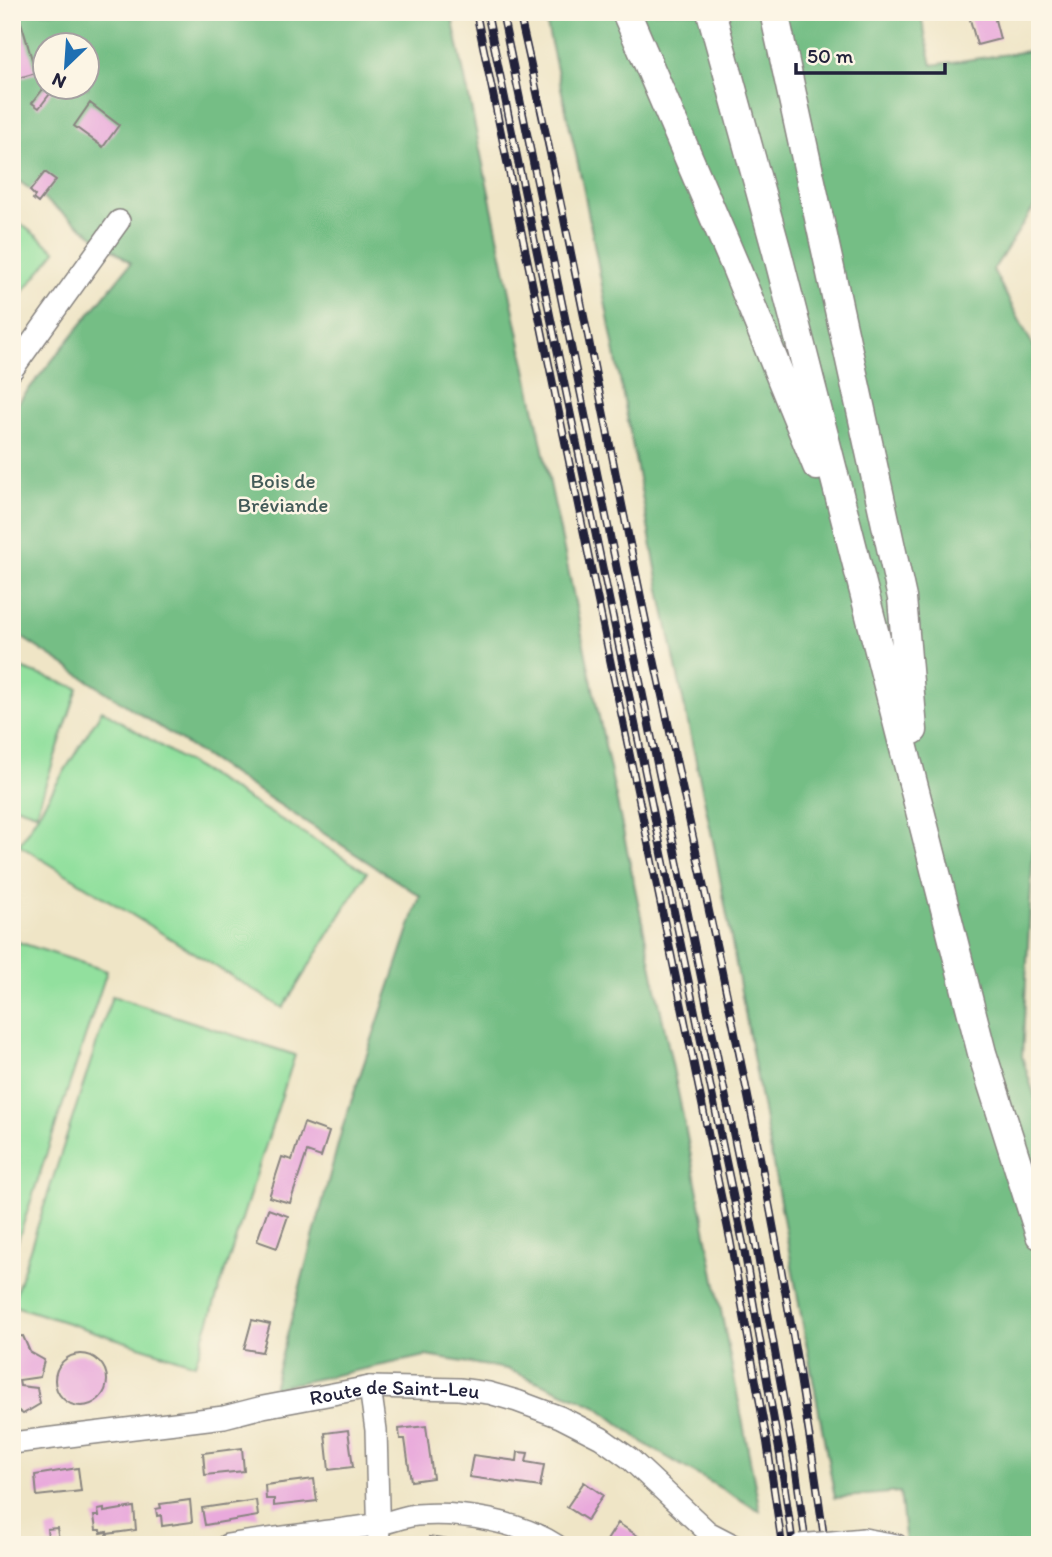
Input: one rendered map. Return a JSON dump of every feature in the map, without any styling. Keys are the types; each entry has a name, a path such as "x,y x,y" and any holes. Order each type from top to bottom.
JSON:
{"main road":[{"path":"626,12 736,268 856,562"},
{"path":"711,12 777,252 982,1053 1040,1235"},
{"path":"774,12 902,598 920,813"}],"street":[{"path":"12,370 119,221"},
{"path":"370,1387 376,1430 378,1535"},
{"name":"Route de Saint-Leu","path":"12,1443 224,1417 262,1407 370,1387 426,1387 489,1393 560,1417 601,1438 629,1458 708,1532 733,1545"},
{"path":"227,1545 309,1532 378,1535 416,1515 455,1516 512,1524 543,1536 556,1545"},
{"path":"800,1545 863,1539 897,1545"}],"green space":[{"name":"Bois de Bréviande","path":"12,12 451,12 684,1121 760,1511 648,1446 596,1406 507,1369 426,1356 273,1388 342,1129 420,896 12,631 12,410 131,263 12,176"},
{"path":"544,12 920,12 932,65 1036,50 1040,53 1040,198 993,270 1040,359 1040,754 1022,1057 1040,1113 1040,1545 906,1545 900,1492 835,1498 714,846 663,605 583,186"},
{"path":"12,217 56,251 12,306"},
{"path":"12,665 78,688 36,813 12,805"},
{"path":"102,710 367,872 283,1008 19,845"},
{"path":"12,940 107,971 12,1258"},
{"path":"112,996 295,1055 195,1364 12,1305"}],"building":[{"path":"18,12 32,59 32,74 12,80 12,13"},
{"path":"968,12 993,12 1000,39 977,45"},
{"path":"33,102 44,102 39,108"},
{"path":"90,103 119,125 103,147 74,126"},
{"path":"45,172 56,180 38,203 30,191"},
{"path":"304,1123 329,1132 321,1157 307,1152 290,1203 269,1197 282,1157 292,1160"},
{"path":"268,1209 288,1216 277,1248 257,1241"},
{"path":"252,1320 270,1324 262,1352 244,1349"},
{"path":"23,1336 30,1352 44,1360 40,1377 19,1380 20,1386 37,1388 40,1404 23,1414 12,1406 12,1337"},
{"path":"81,1354 100,1361 107,1380 100,1399 81,1406 62,1399 55,1380 62,1361"},
{"path":"426,1426 433,1478 411,1481 405,1439 400,1439 399,1429"},
{"path":"348,1430 353,1467 329,1470 325,1433"},
{"path":"242,1448 244,1471 205,1475 203,1453"},
{"path":"518,1452 528,1453 526,1462 544,1465 540,1487 469,1477 473,1455 517,1461"},
{"path":"78,1468 81,1491 37,1496 35,1475"},
{"path":"314,1479 317,1501 274,1506 274,1499 266,1499 265,1485"},
{"path":"584,1482 603,1495 587,1520 567,1507"},
{"path":"190,1500 192,1522 162,1526 161,1515 157,1516 156,1509 161,1508 160,1504"},
{"path":"256,1500 258,1516 205,1525 202,1508"},
{"path":"134,1507 136,1530 107,1534 96,1530 94,1516 99,1516 98,1510 104,1509 104,1512"},
{"path":"618,1523 638,1536 632,1545 604,1545"},
{"path":"57,1528 60,1545 49,1545 47,1529"},
{"path":"429,1537 469,1543 469,1545 428,1545"}],"railway":[{"path":"476,12 730,1239 767,1442 782,1545"},
{"path":"487,12 743,1243 793,1545"},
{"path":"502,12 754,1234 795,1464 806,1545"},
{"path":"519,12 748,1096 790,1320 825,1545"}]}
